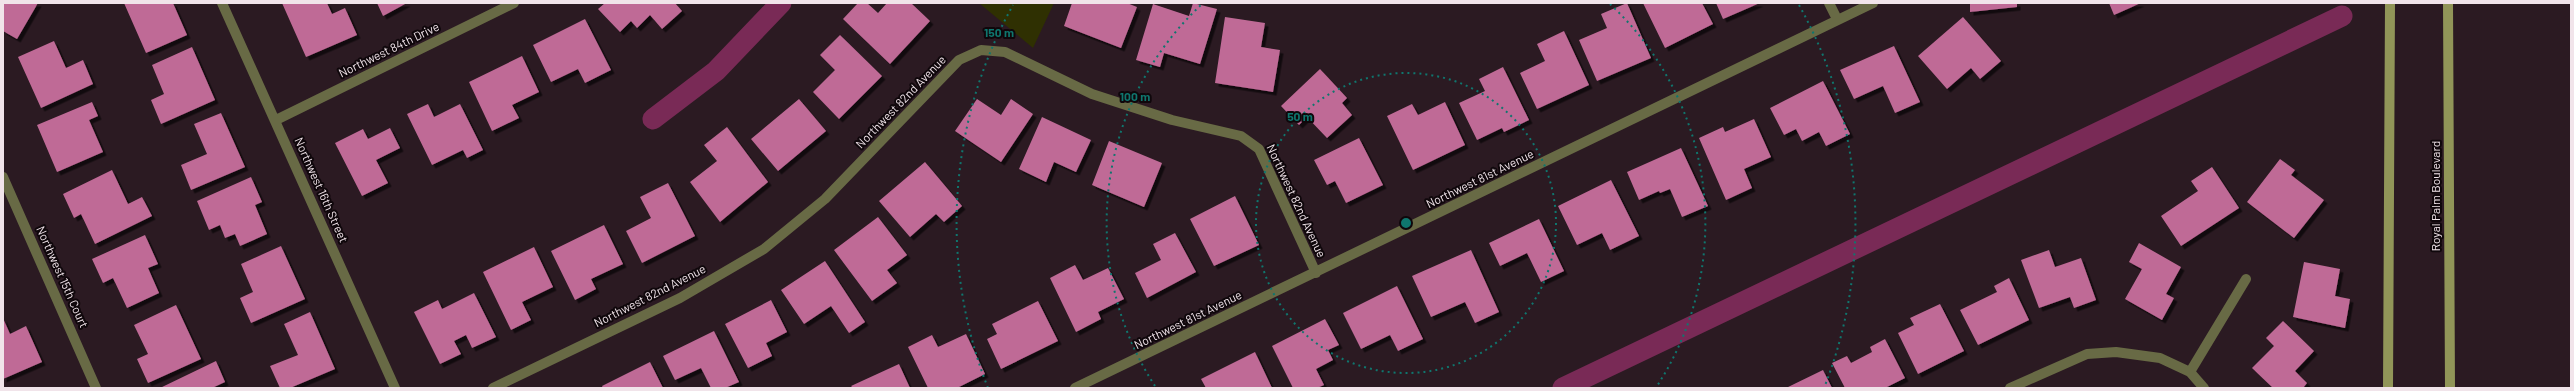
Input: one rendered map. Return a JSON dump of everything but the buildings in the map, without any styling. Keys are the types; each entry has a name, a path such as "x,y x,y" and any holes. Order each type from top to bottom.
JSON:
{"main road":[{"path":"2388,388 2390,3"},
{"name":"Royal Palm Boulevard","path":"2448,3 2450,388"}],"street":[{"name":"Northwest 16th Street","path":"222,3 276,120 395,388"},
{"name":"Northwest 84th Drive","path":"276,120 514,3"},
{"path":"1829,3 1837,19"},
{"name":"Northwest 81st Avenue","path":"1076,388 1316,273 1837,19 1874,3"},
{"name":"Northwest 82nd Avenue","path":"493,388 680,298 764,249 825,199 959,60 981,50 1005,52 1092,94 1172,120 1241,136 1259,149 1316,273"},
{"name":"Northwest 15th Court","path":"3,178 92,387"},
{"path":"2190,372 2246,279"},
{"path":"2010,388 2087,354 2116,352 2160,358 2190,372 2204,388"}],"shaded area":[{"path":"979,3 1054,3 1033,48"}],"waterway":[{"path":"653,119 716,71 781,3"},
{"path":"1563,388 2342,16"}]}
